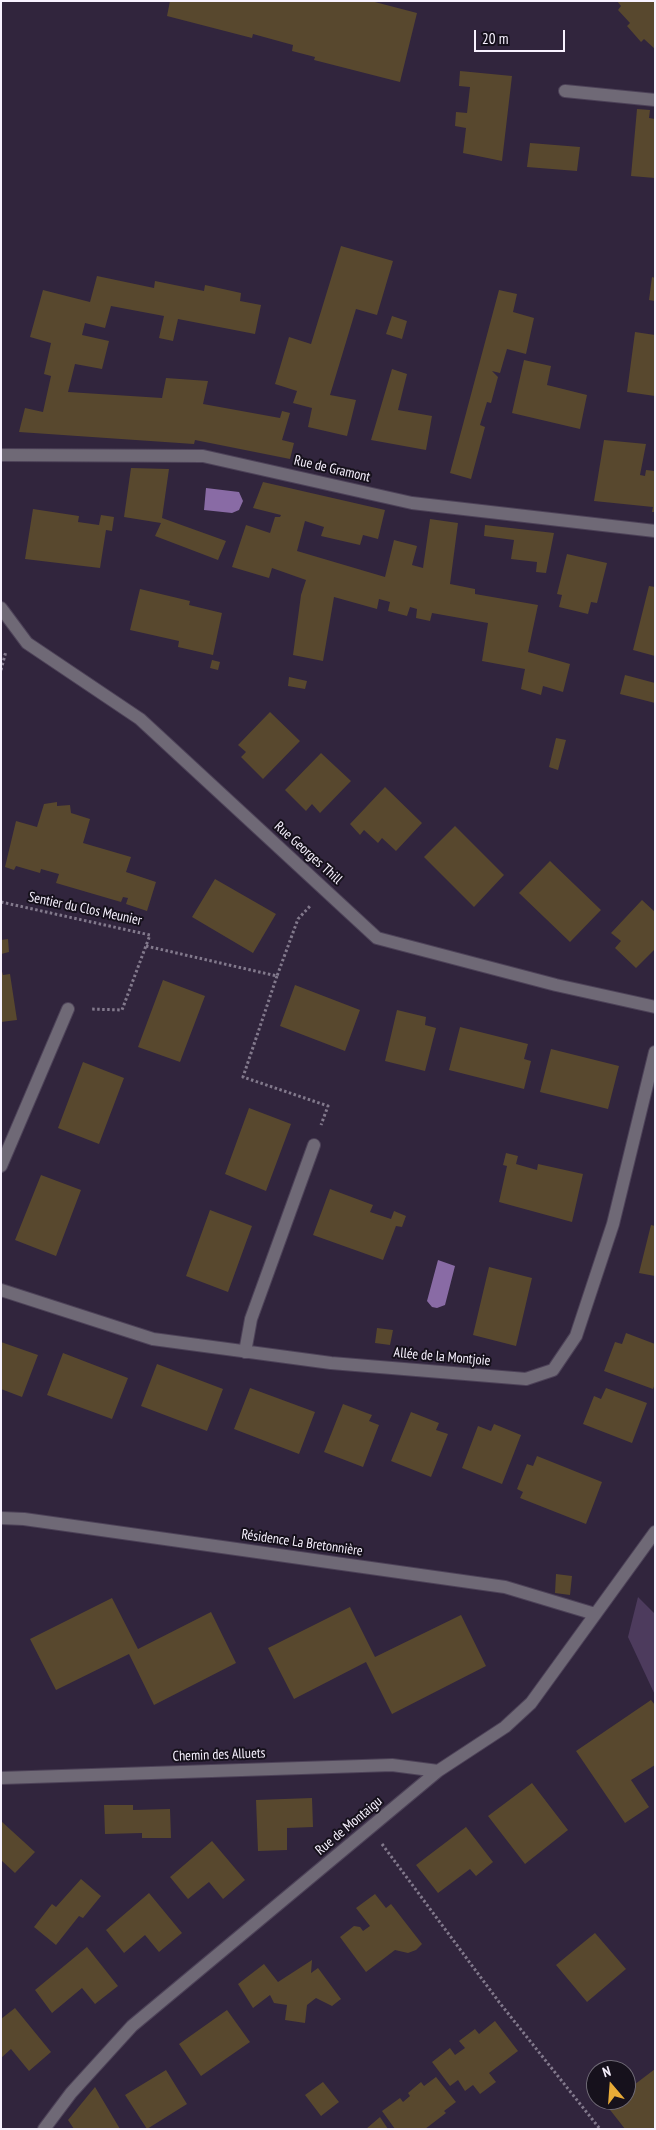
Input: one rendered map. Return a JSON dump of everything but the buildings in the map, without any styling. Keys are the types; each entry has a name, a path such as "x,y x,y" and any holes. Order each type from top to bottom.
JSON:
{"street":[{"path":"566,91 655,100"},
{"name":"Rue de Gramont","path":"1,455 203,456 412,503 655,531"},
{"name":"Rue Georges Thill","path":"1,608 27,643 140,719 377,938 556,985 655,1008"},
{"path":"1,1166 68,1009"},
{"name":"Allée de la Montjoie","path":"1,1290 153,1339 331,1363 526,1379 553,1370 576,1336 613,1224 655,1052"},
{"path":"245,1352 251,1319 314,1145"},
{"name":"Résidence La Bretonnière","path":"1,1518 505,1586 595,1614"},
{"name":"Rue de Montaigu","path":"44,2129 71,2094 132,2026 438,1771 505,1727 531,1703 655,1532"},
{"name":"Chemin des Alluets","path":"1,1778 392,1765 438,1771"}],"path":[{"path":"314,1145 328,1106 243,1077 298,919 325,890"},
{"name":"Sentier du Clos Meunier","path":"1,902 150,935 122,1010 68,1009"},
{"path":"146,946 277,976"},
{"path":"370,1828 499,2002 600,2129"}],"shaded area":[{"path":"206,488 239,492 243,501 239,510 232,513 204,510"},
{"path":"438,1260 455,1266 445,1305 437,1308 432,1307 427,1301"},
{"path":"638,1597 655,1614 655,1695 628,1637"}]}
